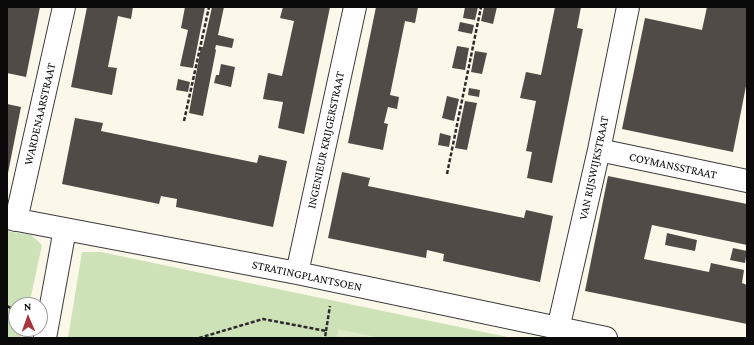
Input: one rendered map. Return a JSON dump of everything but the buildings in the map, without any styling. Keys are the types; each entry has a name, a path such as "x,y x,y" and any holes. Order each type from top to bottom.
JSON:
{"street":[{"name":"WARDENAARSTRAAT","path":"12,219 64,7"},
{"name":"INGENIEUR KRIJGERSTRAAT","path":"297,273 355,7"},
{"name":"VAN RIJSWIJKSTRAAT","path":"558,329 599,150 628,7"},
{"name":"COYMANSSTRAAT","path":"599,150 747,181"},
{"name":"STRATINGPLANTSOEN","path":"12,219 297,273 606,338"},
{"path":"45,338 65,229"}],"path":[{"path":"184,121 209,7"},
{"path":"447,174 481,7"},
{"path":"199,338 263,319 326,331 325,338"}],"green space":[{"path":"7,231 31,235 42,245 31,297 8,297 8,337 21,337 7,338"},
{"path":"82,252 101,252 512,338 68,338"},
{"path":"338,329 381,338 337,338"}]}
